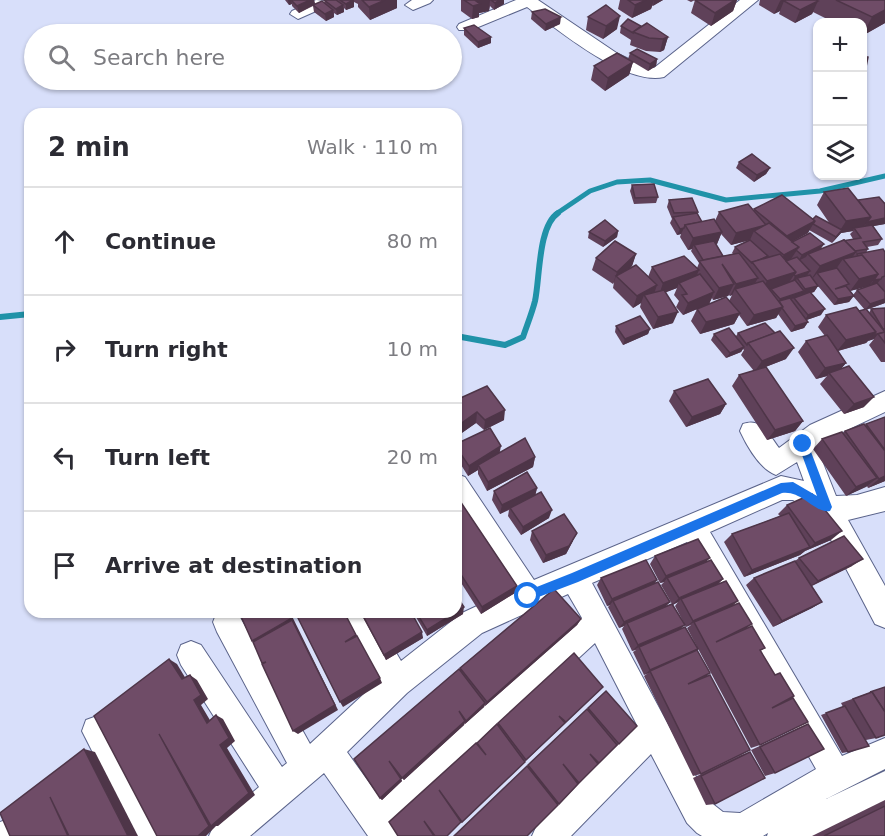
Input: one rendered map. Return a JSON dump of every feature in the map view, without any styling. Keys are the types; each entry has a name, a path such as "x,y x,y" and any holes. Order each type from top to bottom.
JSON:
{"street":[{"path":"465,27 529,0 577,35 646,74 658,73 739,2"},
{"path":"298,14 320,1"},
{"path":"752,431 776,464 819,432 885,401"},
{"path":"803,444 827,507 885,614"},
{"path":"225,836 317,758 467,614 528,596 574,578 781,488 793,487 827,507 853,508 885,499"},
{"path":"462,493 528,596"},
{"path":"693,527 836,775"},
{"path":"574,578 599,621 698,812 710,825 726,830 744,829 836,775 885,753"},
{"path":"359,618 397,683"},
{"path":"227,622 317,758 382,828 599,621"},
{"path":"191,656 279,790"},
{"path":"548,836 654,729"},
{"path":"97,730 152,836"},
{"path":"783,836 885,787"}],"building":[{"path":"291,0 310,0 297,6"},
{"path":"324,0 336,0 343,5 336,9"},
{"path":"340,0 353,0 346,4"},
{"path":"362,0 385,0 369,7"},
{"path":"464,0 479,0 476,1 480,4 473,6"},
{"path":"628,0 646,0 635,5"},
{"path":"695,0 735,0 715,13"},
{"path":"836,0 885,0 885,10 872,17"},
{"path":"322,1 333,10 325,14 313,5"},
{"path":"784,1 818,1 800,10"},
{"path":"606,5 620,16 606,26 588,17"},
{"path":"545,9 561,17 546,24 532,12"},
{"path":"628,19 641,26 633,33 621,26"},
{"path":"647,23 668,37 649,38 633,32"},
{"path":"474,25 491,37 478,42 464,28"},
{"path":"637,49 657,59 650,64 630,53"},
{"path":"617,53 633,62 608,78 594,66"},
{"path":"752,154 770,168 757,175 739,162"},
{"path":"654,184 658,197 635,198 632,185"},
{"path":"848,188 871,217 846,221 824,192"},
{"path":"782,195 815,221 787,236 754,209"},
{"path":"879,197 885,204 885,218 867,222 871,217 858,200"},
{"path":"692,198 698,212 674,213 669,200"},
{"path":"748,204 766,225 736,233 719,212"},
{"path":"697,213 702,222 685,225 680,229 673,217"},
{"path":"816,216 842,230 836,237 813,224"},
{"path":"714,219 722,232 693,238 685,225"},
{"path":"605,220 618,231 605,241 589,232"},
{"path":"769,223 799,247 784,255 754,231"},
{"path":"872,225 882,239 863,242 868,249 855,251 845,241 861,238 854,228"},
{"path":"810,233 824,244 802,255 796,250 799,247 792,242"},
{"path":"750,240 768,256 752,263 735,247"},
{"path":"844,240 856,252 820,266 808,254"},
{"path":"615,241 636,254 617,272 596,258"},
{"path":"714,241 723,256 703,260 694,245"},
{"path":"883,249 885,276 874,280 878,274 862,255 857,254"},
{"path":"739,253 758,278 736,284 722,264 734,284 719,288 699,261"},
{"path":"780,254 796,272 767,281 752,262"},
{"path":"862,255 878,274 859,279 843,259"},
{"path":"684,256 699,270 663,283 652,267"},
{"path":"797,257 810,271 795,276 796,272 786,261"},
{"path":"636,265 657,285 637,296 616,276"},
{"path":"837,268 849,284 835,289 846,286 854,296 838,299 817,273"},
{"path":"700,274 714,292 688,303 682,295 687,294 679,283"},
{"path":"810,275 818,286 805,289 797,278"},
{"path":"795,280 804,291 780,299 771,289"},
{"path":"763,281 783,307 754,315 735,289"},
{"path":"877,283 885,292 885,299 870,304 857,290"},
{"path":"664,290 678,312 658,317 644,295"},
{"path":"810,292 825,309 808,315 794,298"},
{"path":"726,297 740,313 706,322 697,309"},
{"path":"790,298 808,322 795,326 779,301"},
{"path":"856,307 876,332 846,340 826,315"},
{"path":"885,308 885,329 883,329 871,309"},
{"path":"866,309 885,332 873,335 876,332 859,311"},
{"path":"640,316 650,329 625,339 616,326"},
{"path":"765,323 775,333 747,345 738,333"},
{"path":"729,328 744,347 730,353 714,334"},
{"path":"780,331 794,348 762,361 748,343"},
{"path":"885,332 885,343 878,334"},
{"path":"827,335 846,363 825,368 806,341"},
{"path":"849,366 874,397 854,404 829,373"},
{"path":"766,367 803,421 775,430 739,375"},
{"path":"708,379 726,404 692,417 674,391"},
{"path":"487,386 505,410 485,420 477,412 462,423 462,397"},
{"path":"885,417 885,450 866,424"},
{"path":"864,424 885,451 885,476 879,479 845,431"},
{"path":"490,428 501,446 469,466 462,456 462,441"},
{"path":"842,432 877,478 856,487 822,439"},
{"path":"525,438 535,457 488,482 478,465"},
{"path":"527,472 537,488 502,505 494,491"},
{"path":"541,492 552,510 523,527 510,508"},
{"path":"812,494 842,531 815,543 787,505"},
{"path":"462,504 517,586 482,607 462,576"},
{"path":"789,513 810,547 752,570 732,534"},
{"path":"564,514 577,533 569,546 546,555 532,531"},
{"path":"844,536 863,559 818,581 799,558"},
{"path":"698,539 710,558 666,576 655,556"},
{"path":"646,560 657,580 612,599 601,578"},
{"path":"711,560 723,579 679,598 667,578"},
{"path":"795,561 822,602 782,621 754,578"},
{"path":"726,581 738,601 693,621 681,599"},
{"path":"658,582 670,602 624,622 613,601"},
{"path":"554,589 581,619 487,702 460,668"},
{"path":"739,603 752,624 716,642 752,626 765,648 760,650 775,675 780,673 794,696 772,708 793,698 808,722 760,745 694,622"},
{"path":"672,604 685,625 638,645 627,623"},
{"path":"242,618 292,618 252,641"},
{"path":"298,618 347,618 356,635 345,642 357,636 380,678 340,702"},
{"path":"364,618 414,618 422,632 384,655"},
{"path":"420,618 446,618 427,630"},
{"path":"292,620 335,705 293,731 262,664 266,662 262,663 253,642"},
{"path":"685,627 698,649 650,670 639,647"},
{"path":"697,650 710,673 688,684 710,675 750,750 701,774 650,671"},
{"path":"574,653 603,687 566,722 559,716 565,723 526,760 498,723"},
{"path":"169,659 182,679 190,675 201,695 194,700 207,723 216,715 229,738 220,745 249,793 211,826 159,734 209,826 198,836 157,836 94,716"},
{"path":"459,669 485,703 466,721 459,711 465,721 402,778 389,761 401,779 380,798 354,759"},
{"path":"885,687 885,712 870,692"},
{"path":"606,691 637,726 619,744 588,708"},
{"path":"872,692 885,712 885,735 876,738 853,699"},
{"path":"845,706 869,746 848,752 826,713"},
{"path":"587,709 617,745 599,763 590,754 598,764 579,783 563,764 578,784 559,804 528,765"},
{"path":"497,724 525,762 462,822 439,790 461,822 447,836 435,836 424,821 434,836 398,836 389,822 476,743 486,755 477,743"},
{"path":"808,724 824,749 775,773 760,747"},
{"path":"84,749 128,836 69,836 50,797 68,836 10,836 0,813"},
{"path":"750,752 765,778 715,804 701,776"},
{"path":"527,766 558,805 527,836 454,836"},
{"path":"885,806 885,836 824,836"}],"waterway":[{"path":"556,214 590,191 617,182 650,180 726,200 820,191 885,176"},
{"path":"462,337 505,345 523,337 535,301 543,240 551,220 558,213"},
{"path":"0,317 24,315"}],"route":[{"path":"528,596 781,488 793,487 827,507 803,444"}]}
